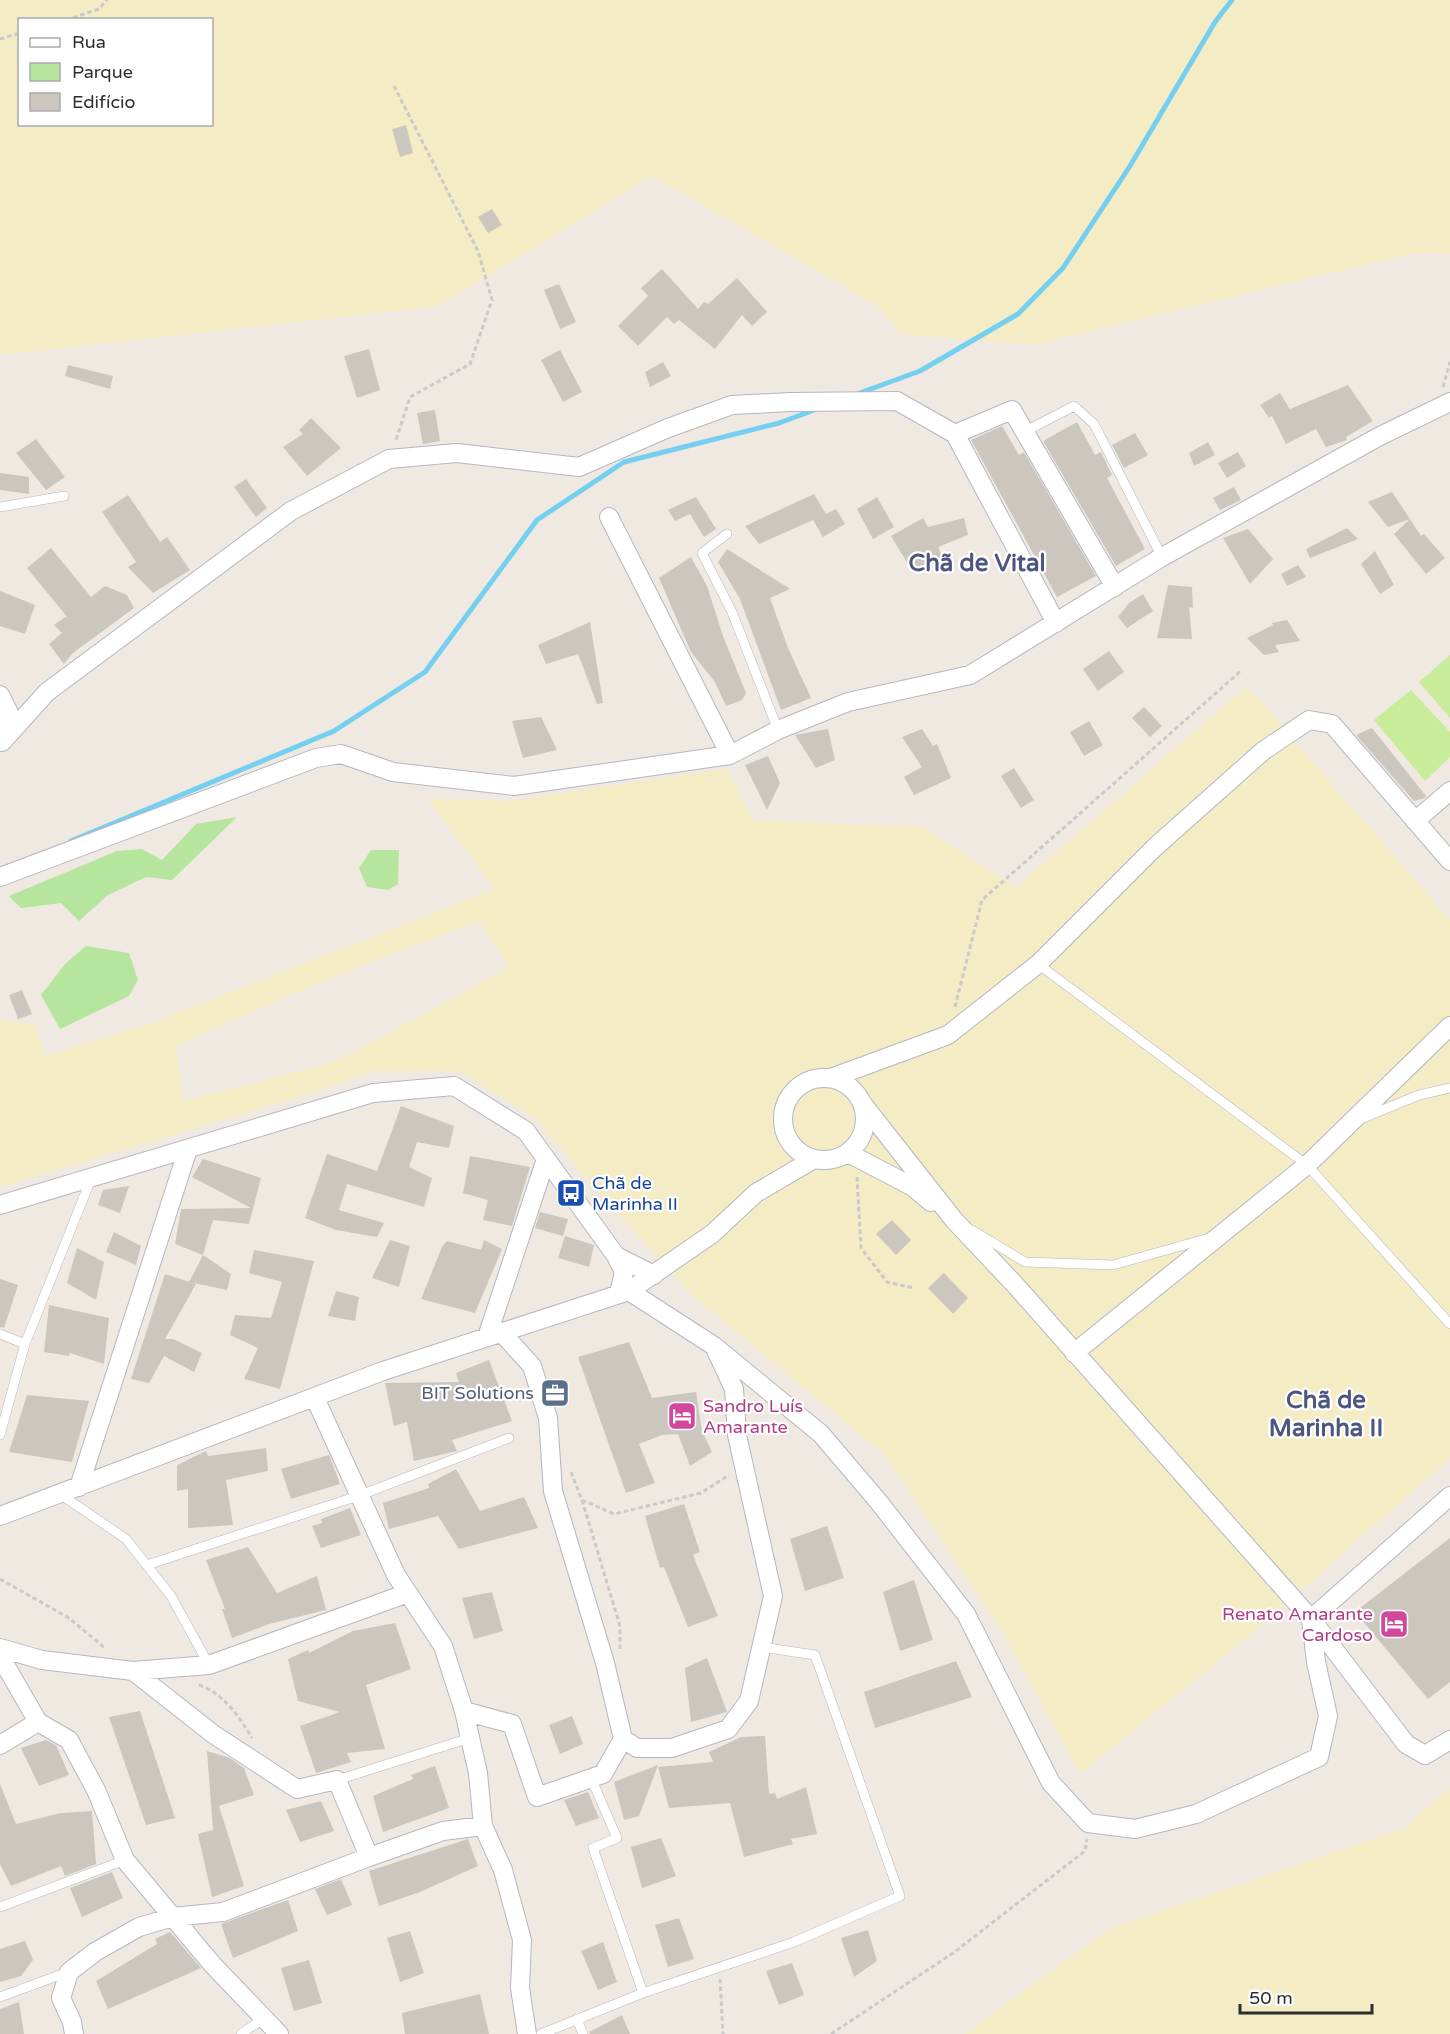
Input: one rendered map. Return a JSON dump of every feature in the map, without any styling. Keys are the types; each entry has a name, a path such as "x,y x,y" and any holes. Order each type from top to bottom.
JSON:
{"street":[{"path":"1,743 47,692 291,511 389,459 457,453 579,466 668,428 732,405 897,401 955,434 1056,622"},
{"path":"0,877 316,758 341,754 393,772 514,786 730,755 778,730 848,702 970,675 1162,557 1380,436 1450,402"},
{"path":"955,434 1012,410 1115,587"},
{"path":"609,518 730,755"},
{"path":"0,695 9,713 1,743"},
{"path":"954,1220 913,1187 852,1155 826,1161 800,1153 789,1142 783,1127 783,1111 789,1096 800,1085 815,1078 831,1078 948,1035 1038,964 1163,841 1263,751 1309,720 1332,724 1450,861"},
{"path":"1415,821 1450,791"},
{"path":"1074,1353 1307,1165 1450,1026"},
{"path":"831,1078 855,1091 954,1220 1311,1619 1406,1744 1425,1755 1450,1740"},
{"path":"0,1205 373,1093 454,1086 526,1131 616,1256 624,1272 624,1292"},
{"path":"852,1155 864,1130 862,1103"},
{"path":"79,1487 188,1149"},
{"path":"494,1334 546,1159"},
{"path":"0,1516 315,1398 494,1334 624,1292 654,1275 712,1234 756,1193 814,1159"},
{"path":"616,1256 654,1275"},
{"path":"624,1292 714,1346 821,1434 878,1501 966,1614 1051,1783 1088,1823 1135,1829 1196,1814 1319,1758 1328,1716 1316,1662 1311,1619"},
{"path":"464,1711 512,1724 537,1797 603,1774 623,1739 605,1663 553,1491 548,1418 532,1366 494,1334"},
{"path":"623,1739 637,1748 672,1748 728,1729 749,1701 762,1647 773,1596 737,1435 734,1389 714,1346"},
{"path":"315,1398 358,1496 408,1593 443,1646 464,1711 478,1773 483,1826 503,1870 522,1940 520,1988 527,2034"},
{"path":"1311,1619 1450,1496"},
{"path":"0,1648 42,1660 133,1671 209,1665 408,1593"},
{"path":"0,1656 38,1722 69,1740 96,1790 125,1860 212,1964 279,2034"},
{"path":"133,1671 213,1734 297,1789 338,1779 369,1857"},
{"path":"0,1745 38,1722"},
{"path":"74,2034 72,2022 61,1998 69,1972 95,1952 139,1928 173,1917 222,1912 443,1832 483,1826"}],"lane":[{"path":"1024,432 1074,406 1094,424 1162,557"},
{"path":"0,507 64,496"},
{"path":"727,534 702,553 732,612 778,730"},
{"path":"1038,964 1307,1165 1450,1324"},
{"path":"1347,1125 1419,1095 1450,1088"},
{"path":"0,1435 25,1344 91,1178"},
{"path":"954,1220 1025,1262 1113,1265 1220,1235"},
{"path":"0,1334 25,1344"},
{"path":"147,1565 358,1496 509,1438"},
{"path":"60,1494 126,1539 171,1596 209,1665"},
{"path":"541,2034 643,1993 794,1942 900,1896 815,1655 762,1647"},
{"path":"338,1779 470,1738"},
{"path":"591,1778 616,1838 593,1848 643,1993"},
{"path":"0,1907 125,1860"},
{"path":"0,1997 69,1972"},
{"path":"241,2034 264,2018"},
{"path":"577,2019 583,2034"}],"path":[{"path":"72,18 99,9 107,0"},
{"path":"0,39 18,34"},
{"path":"389,459 410,397 470,364 492,300 478,251 394,86"},
{"path":"948,1035 982,900 1242,670"},
{"path":"852,1155 861,1248 887,1282 914,1288"},
{"path":"569,1469 582,1500 614,1514 701,1493 728,1477 742,1457"},
{"path":"0,1580 69,1618 133,1671"},
{"path":"193,1683 212,1689 237,1713 252,1739"},
{"path":"831,2034 953,1953 1085,1851 1088,1823"},
{"path":"719,1967 723,2034"}],"green space":[{"path":"1450,655 1450,718 1419,682"},
{"path":"1411,690 1450,732 1450,757 1425,781 1374,720"},
{"path":"237,817 172,880 146,877 108,895 79,921 61,903 21,908 9,896 117,851 142,849 162,860 196,824"},
{"path":"371,850 399,850 398,884 388,890 367,887 359,868"},
{"path":"86,946 129,953 138,980 129,996 60,1029 41,995 65,964"}],"sand":[{"path":"0,0 1450,0 1450,254 1415,253 1033,345 901,334 878,306 652,176 439,306 0,355"},
{"path":"1247,686 1450,920 1450,1459 1249,1636 1080,1774 1005,1636 884,1454 694,1297 582,1174 537,1119 458,1071 374,1071 309,1094 0,1187 0,1019 37,1026 45,1056 154,1022 494,889 428,799 512,801 727,768 753,820 922,827 1016,887","holes":["480,922 509,967 335,1062 183,1101 176,1046 326,980"]},
{"path":"1450,1787 1450,2034 965,2034 1109,1929 1405,1828"}],"building":[{"path":"406,125 413,153 400,157 392,129"},
{"path":"492,209 502,225 488,233 478,217"},
{"path":"662,269 698,309 704,302 708,304 737,278 767,312 752,326 742,315 715,349 679,320 674,324 667,317 638,346 618,326 648,296 641,288"},
{"path":"559,284 576,322 560,329 544,290"},
{"path":"369,349 380,390 357,398 344,356"},
{"path":"560,350 582,392 563,402 541,360"},
{"path":"663,362 671,376 650,387 645,372"},
{"path":"68,365 113,376 110,389 65,376"},
{"path":"1348,385 1373,421 1346,437 1347,440 1326,447 1316,429 1286,444 1272,416 1269,418 1260,405 1280,393 1290,409"},
{"path":"435,410 440,441 423,444 417,413"},
{"path":"311,418 341,448 307,476 283,447 303,434 299,430"},
{"path":"1077,422 1095,455 1101,452 1112,475 1107,478 1145,549 1116,566 1043,441"},
{"path":"1002,426 1019,455 1024,452 1096,576 1057,597 971,440"},
{"path":"1135,433 1148,455 1124,468 1112,445"},
{"path":"36,439 65,477 46,490 16,453"},
{"path":"1208,442 1215,455 1194,466 1189,453"},
{"path":"1238,452 1246,466 1227,478 1218,463"},
{"path":"0,473 29,477 29,494 0,490"},
{"path":"246,479 267,508 256,517 234,487"},
{"path":"1234,487 1241,500 1220,510 1213,498"},
{"path":"1392,492 1410,519 1388,527 1368,502"},
{"path":"814,494 826,514 836,509 845,524 823,537 813,520 759,544 745,526"},
{"path":"128,495 160,542 167,537 190,570 153,593 128,567 136,562 102,512"},
{"path":"696,497 716,529 704,537 690,514 675,521 668,510"},
{"path":"877,497 894,527 873,539 857,509"},
{"path":"923,518 928,527 964,518 968,535 938,547 943,558 913,572 891,536"},
{"path":"1410,519 1421,536 1424,534 1445,558 1426,574 1394,534"},
{"path":"1347,528 1358,539 1310,558 1306,549"},
{"path":"1248,529 1273,559 1250,584 1223,538"},
{"path":"51,548 91,597 105,586 127,595 134,608 73,653 64,664 49,644 62,633 54,625 65,617 68,618 27,568"},
{"path":"727,549 790,589 770,598 788,648 811,698 781,710 740,599 718,562"},
{"path":"1375,551 1394,585 1380,594 1361,564"},
{"path":"691,557 707,586 723,636 746,693 742,700 726,706 715,682 691,652 659,578"},
{"path":"1298,565 1306,577 1287,586 1281,574"},
{"path":"1168,585 1192,587 1193,608 1189,607 1192,639 1157,638"},
{"path":"0,591 35,605 25,634 0,626"},
{"path":"1143,594 1153,611 1127,628 1118,617 1129,603"},
{"path":"1287,620 1300,641 1275,645 1279,652 1264,655 1247,638 1273,625 1272,623"},
{"path":"590,622 603,703 597,704 578,654 546,664 538,645"},
{"path":"1109,651 1124,672 1098,691 1083,669"},
{"path":"1144,707 1162,726 1150,737 1132,718"},
{"path":"541,717 557,750 523,758 512,721"},
{"path":"1089,721 1103,745 1084,756 1070,732"},
{"path":"1372,728 1426,796 1425,798 1414,801 1356,735"},
{"path":"828,729 835,760 816,768 795,735"},
{"path":"922,729 933,746 937,744 951,778 914,795 904,777 922,767 902,737"},
{"path":"768,756 780,783 767,810 745,765"},
{"path":"1014,768 1034,800 1021,808 1001,776"},
{"path":"22,990 32,1014 18,1019 9,995"},
{"path":"401,1106 454,1126 449,1148 417,1142 409,1167 432,1178 424,1207 347,1184 339,1210 384,1223 377,1237 336,1230 305,1218 327,1154 377,1171"},
{"path":"470,1156 530,1167 512,1226 483,1220 488,1200 463,1193"},
{"path":"203,1159 261,1178 249,1224 213,1220 203,1255 175,1244 181,1209 251,1208 192,1177"},
{"path":"129,1186 120,1213 98,1205 103,1190"},
{"path":"540,1212 568,1219 563,1236 535,1228"},
{"path":"892,1220 911,1240 896,1255 876,1234"},
{"path":"114,1232 141,1246 136,1265 106,1252"},
{"path":"565,1236 594,1245 589,1267 558,1258"},
{"path":"390,1240 410,1246 399,1287 372,1278"},
{"path":"484,1240 502,1249 475,1313 421,1299 442,1247 447,1241 481,1250"},
{"path":"77,1248 104,1262 96,1300 67,1283"},
{"path":"254,1250 314,1261 280,1389 244,1379 258,1348 230,1335 235,1315 271,1318 282,1282 249,1273"},
{"path":"203,1255 231,1274 227,1290 189,1282"},
{"path":"944,1273 968,1298 953,1314 928,1288"},
{"path":"165,1274 196,1284 165,1339 173,1339 202,1353 194,1372 164,1356 149,1383 131,1379"},
{"path":"0,1279 18,1285 4,1328 0,1327"},
{"path":"336,1291 359,1297 355,1321 328,1316"},
{"path":"49,1305 109,1318 104,1364 70,1353 69,1356 44,1352"},
{"path":"629,1342 652,1398 696,1392 702,1431 712,1452 690,1466 678,1434 662,1435 639,1444 655,1483 626,1493 578,1357"},
{"path":"489,1360 512,1421 452,1440 457,1451 414,1461 407,1422 394,1426 385,1383 459,1382 456,1373"},
{"path":"27,1395 89,1401 72,1462 9,1452"},
{"path":"266,1448 268,1471 226,1480 233,1525 188,1528 188,1489 177,1491 177,1465 206,1451 208,1456"},
{"path":"329,1455 340,1484 291,1499 281,1469"},
{"path":"456,1469 480,1511 524,1497 538,1528 459,1549 438,1516 389,1529 383,1503 429,1488 428,1484"},
{"path":"684,1504 700,1552 693,1555 718,1616 688,1627 664,1567 660,1568 645,1516"},
{"path":"350,1508 361,1535 321,1548 312,1526 322,1523 321,1519"},
{"path":"827,1526 844,1578 805,1591 790,1539"},
{"path":"1450,1538 1450,1682 1428,1699 1355,1612"},
{"path":"248,1547 277,1593 317,1576 326,1610 269,1624 232,1638 222,1609 225,1609 206,1560"},
{"path":"914,1580 933,1640 900,1651 883,1592"},
{"path":"492,1592 503,1631 474,1639 462,1598"},
{"path":"395,1623 411,1669 366,1685 385,1749 347,1753 351,1762 316,1773 300,1726 340,1712 298,1701 288,1659 308,1650 309,1653 353,1631"},
{"path":"707,1658 727,1712 691,1722 685,1668"},
{"path":"956,1661 972,1697 875,1728 864,1692"},
{"path":"140,1711 175,1818 146,1825 109,1717"},
{"path":"572,1716 583,1744 560,1754 549,1725"},
{"path":"765,1736 769,1794 775,1793 777,1799 806,1787 817,1834 791,1839 793,1844 744,1857 730,1803 669,1808 658,1767 713,1762 709,1752 741,1737"},
{"path":"46,1740 56,1745 69,1775 39,1786 21,1748"},
{"path":"207,1751 230,1758 244,1768 254,1795 219,1806 244,1886 212,1897 198,1834 213,1830"},
{"path":"658,1765 639,1816 624,1820 614,1782"},
{"path":"435,1766 449,1808 383,1832 373,1796 413,1779 411,1775"},
{"path":"0,1784 16,1824 61,1813 92,1811 96,1864 65,1876 61,1866 11,1886 0,1864"},
{"path":"588,1792 599,1818 576,1826 564,1800"},
{"path":"321,1801 334,1831 300,1842 286,1810"},
{"path":"661,1838 676,1876 642,1888 631,1847"},
{"path":"468,1839 478,1866 420,1892 379,1906 369,1871"},
{"path":"112,1872 123,1898 82,1917 70,1888"},
{"path":"341,1879 352,1905 327,1915 315,1889"},
{"path":"288,1900 298,1931 233,1958 221,1924"},
{"path":"679,1918 694,1959 668,1967 655,1925"},
{"path":"868,1930 877,1961 854,1977 841,1938"},
{"path":"410,1931 424,1973 400,1982 387,1938"},
{"path":"170,1932 201,1968 108,2009 96,1981 157,1944 155,1939"},
{"path":"25,1941 33,1960 21,1976 0,1982 0,1949"},
{"path":"603,1942 617,1982 598,1990 581,1951"},
{"path":"309,1960 322,2003 294,2011 281,1968"},
{"path":"792,1963 804,1995 779,2005 766,1971"},
{"path":"480,1994 489,2034 405,2034 402,2013"},
{"path":"19,2002 24,2034 0,2034 0,2009"},
{"path":"622,2015 630,2034 590,2034 589,2032"}],"waterway":[{"path":"857,394 920,371 1018,314 1063,268 1130,166 1215,22 1232,0"},
{"path":"71,841 334,731 425,672 537,520 624,462 779,423 817,409"}],"place":[{"name":"Chã de Marinha II","path":"571,1193"},
{"name":"BIT Solutions","path":"555,1393"},
{"name":"Sandro Luís Amarante","path":"682,1416"},
{"name":"Renato Amarante Cardoso","path":"1394,1624"}],"district":[{"name":"Chã de Vital","path":"977,563"},
{"name":"Chã de Marinha II","path":"1326,1414"}]}
